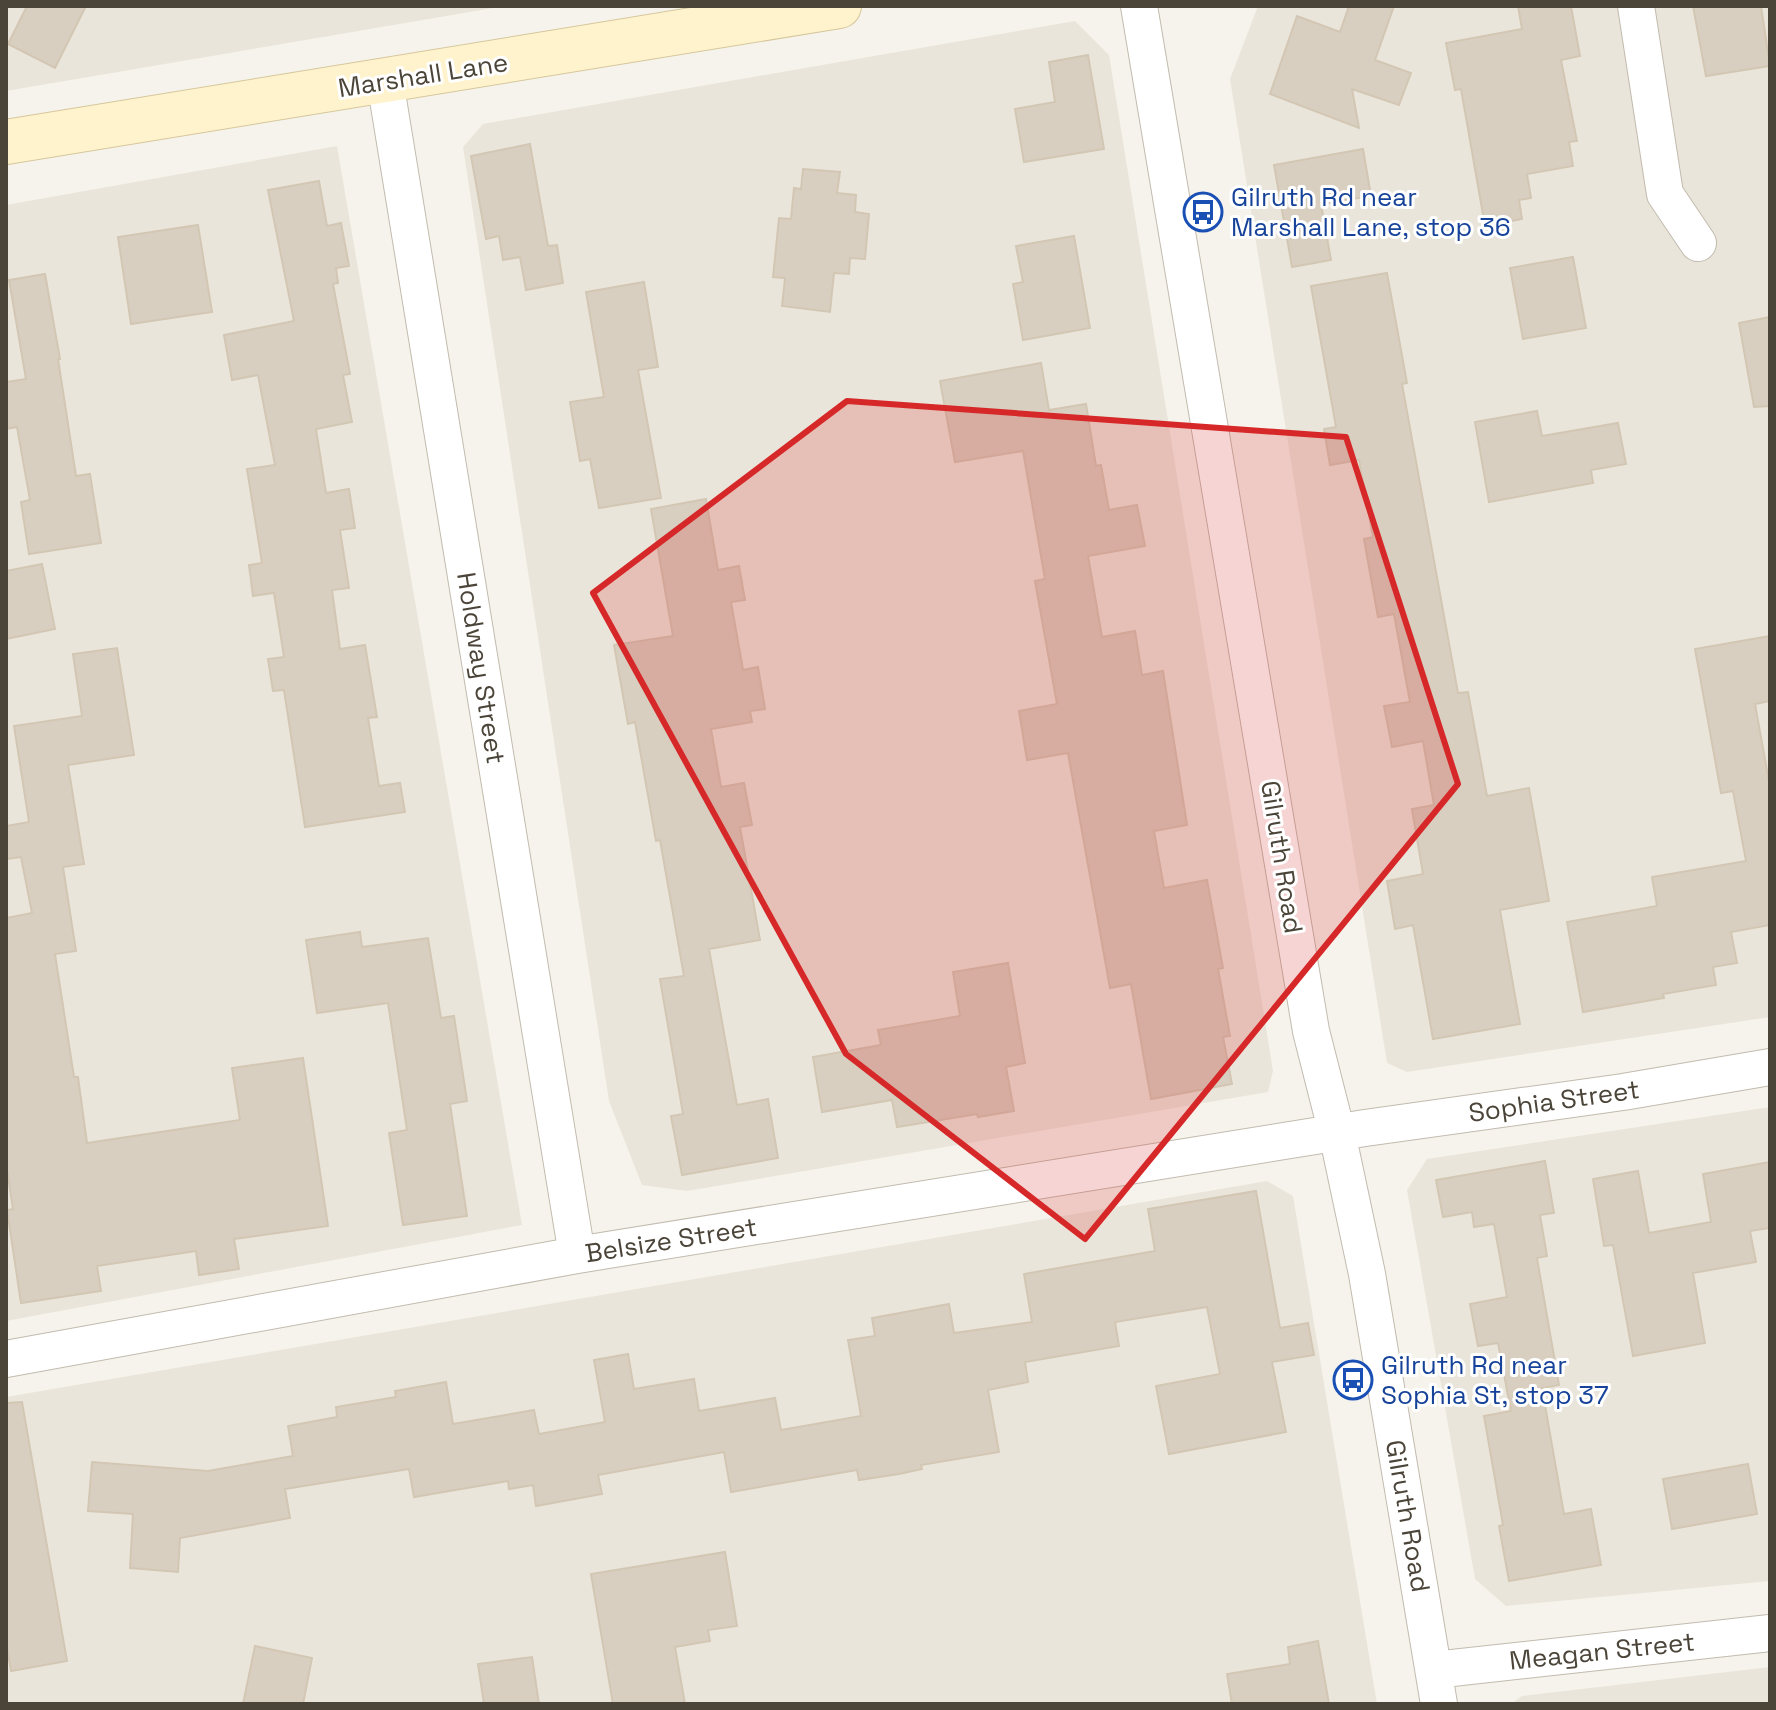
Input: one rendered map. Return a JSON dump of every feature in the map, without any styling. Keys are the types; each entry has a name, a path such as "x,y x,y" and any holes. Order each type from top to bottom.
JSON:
{"street":[{"name":"Marshall Lane","path":"6,142 839,6"},
{"name":"Gilruth Road","path":"1139,6 1311,1031 1337,1133 1367,1274 1436,1687"},
{"path":"1636,6 1665,194 1698,243"},
{"name":"Holdway Street","path":"385,81 577,1255"},
{"name":"Sophia Street","path":"1337,1133 1623,1092 1770,1067"},
{"name":"Belsize Street","path":"6,1359 577,1255 1337,1133"},
{"name":"Meagan Street","path":"1436,1687 1770,1633"}],"highlighted area":[{"path":"847,401 1346,437 1458,784 1085,1239 846,1054 593,593"}],"shaded area":[{"path":"6,6 505,6 6,91"},
{"path":"1258,6 1770,6 1770,1017 1407,1072 1387,1063 1230,79"},
{"path":"1075,21 1109,55 1273,1071 1268,1092 687,1191 642,1185 609,1101 463,147 483,124"},
{"path":"337,146 522,1225 6,1321 6,205"},
{"path":"1770,1107 1770,1581 1506,1606 1475,1579 1407,1190 1427,1159"},
{"path":"1267,1181 1293,1196 1377,1704 6,1704 6,1397"},
{"path":"1770,1667 1770,1704 1511,1704 1522,1696"}],"building":[{"path":"27,6 86,6 55,68 8,44"},
{"path":"1349,6 1394,6 1375,60 1411,73 1399,105 1352,89 1359,128 1270,94 1297,16 1340,32"},
{"path":"1518,6 1571,6 1580,56 1561,60 1577,141 1569,142 1573,166 1527,174 1531,198 1519,200 1522,219 1485,226 1461,89 1455,90 1446,43 1522,29"},
{"path":"1693,6 1761,6 1770,66 1706,76"},
{"path":"1088,55 1104,149 1024,162 1015,109 1055,102 1049,62"},
{"path":"530,144 548,246 557,245 563,283 526,290 520,257 503,260 499,236 486,239 471,156"},
{"path":"1363,149 1371,196 1321,204 1331,260 1292,267 1274,165"},
{"path":"803,169 840,172 837,193 856,195 855,212 869,214 865,259 850,258 849,274 834,273 830,312 782,306 785,278 773,277 779,218 791,219 794,188 801,189"},
{"path":"319,181 327,226 341,223 349,266 336,268 338,283 333,284 350,374 343,375 352,422 316,429 326,493 349,489 355,528 340,530 349,588 332,590 340,649 365,645 377,717 368,718 379,786 400,783 405,812 305,827 284,690 273,691 268,659 284,657 274,593 253,596 249,565 262,563 247,469 275,465 258,375 232,380 224,335 294,321 268,190"},
{"path":"198,225 212,312 131,324 118,237"},
{"path":"1074,236 1090,328 1023,340 1013,284 1023,282 1016,246"},
{"path":"1573,257 1586,328 1523,339 1510,268"},
{"path":"1387,273 1407,383 1402,384 1458,693 1468,692 1487,796 1529,788 1549,901 1500,910 1520,1024 1433,1039 1413,925 1395,929 1387,881 1423,874 1412,809 1434,805 1423,741 1392,747 1384,706 1410,702 1394,614 1378,617 1364,539 1373,537 1359,460 1330,465 1324,429 1336,427 1311,286"},
{"path":"45,274 76,476 90,474 101,543 29,554 21,502 30,500 17,427 6,429 6,382 26,379 9,280"},
{"path":"644,282 658,367 638,370 661,498 599,508 590,459 580,461 570,402 604,397 586,292"},
{"path":"1770,317 1770,406 1754,407 1739,323"},
{"path":"1041,363 1049,410 1086,404 1096,466 1101,465 1109,510 1137,505 1145,546 1088,556 1102,637 1135,631 1142,675 1163,671 1187,825 1154,831 1164,888 1207,880 1223,968 1218,969 1230,1036 1223,1037 1232,1084 1151,1099 1131,984 1110,988 1068,753 1027,760 1019,711 1057,704 1035,581 1045,579 1023,451 955,462 940,381"},
{"path":"1537,411 1542,436 1618,423 1626,464 1591,470 1593,483 1489,502 1475,422"},
{"path":"706,499 718,570 739,566 745,600 731,602 743,670 758,667 765,709 750,711 752,722 711,729 721,787 744,783 752,825 740,827 760,940 709,949 737,1105 768,1099 778,1158 682,1175 671,1116 683,1114 660,979 684,976 660,840 656,841 635,722 628,724 614,645 673,636 651,509"},
{"path":"42,564 55,629 6,639 6,571"},
{"path":"1770,636 1770,701 1755,704 1770,787 1770,925 1731,932 1737,963 1713,967 1716,985 1583,1012 1567,922 1657,906 1652,877 1746,861 1733,791 1721,793 1695,649"},
{"path":"117,648 134,755 68,765 84,864 63,867 76,951 55,954 87,1143 240,1120 232,1068 303,1058 328,1226 234,1239 239,1269 199,1275 196,1251 97,1266 101,1291 21,1303 7,1210 13,1209 6,1163 6,918 32,913 21,857 6,859 6,826 29,822 14,726 82,716 73,654"},
{"path":"360,932 362,947 428,938 441,1018 454,1016 467,1101 450,1104 467,1216 403,1225 389,1133 407,1130 388,1003 317,1013 306,940"},
{"path":"1008,963 1025,1063 1006,1067 1014,1111 897,1127 892,1100 822,1112 813,1057 881,1045 878,1030 960,1016 953,972"},
{"path":"1545,1161 1554,1213 1540,1215 1547,1256 1537,1258 1559,1385 1542,1388 1564,1514 1591,1509 1601,1565 1509,1581 1499,1526 1503,1525 1484,1416 1511,1411 1498,1343 1478,1346 1470,1304 1507,1297 1494,1224 1474,1227 1472,1212 1443,1217 1436,1180"},
{"path":"1770,1162 1770,1228 1750,1231 1756,1262 1693,1273 1705,1343 1633,1356 1613,1245 1604,1246 1593,1179 1638,1171 1649,1233 1711,1222 1703,1174"},
{"path":"1256,1191 1280,1328 1308,1323 1314,1355 1272,1362 1286,1432 1169,1454 1156,1386 1220,1374 1207,1307 1115,1322 1119,1346 1025,1362 1028,1382 988,1390 999,1452 921,1465 922,1469 899,1474 859,1480 857,1470 731,1492 724,1452 598,1475 602,1494 536,1506 533,1485 509,1489 508,1481 414,1497 409,1469 285,1489 290,1518 180,1538 178,1572 130,1568 133,1514 88,1511 92,1462 208,1471 293,1456 288,1426 337,1417 336,1407 396,1397 395,1391 446,1382 453,1424 534,1410 539,1434 605,1422 594,1360 628,1354 634,1389 694,1379 699,1411 775,1398 781,1430 861,1416 848,1340 875,1336 872,1318 949,1304 954,1333 1032,1322 1024,1274 1155,1251 1148,1209"},
{"path":"22,1402 67,1661 11,1671 6,1642 6,1403"},
{"path":"1748,1464 1757,1514 1672,1529 1663,1479"},
{"path":"725,1552 737,1626 708,1630 710,1641 675,1647 685,1704 613,1704 591,1574"},
{"path":"1318,1641 1329,1704 1232,1704 1227,1674 1290,1664 1288,1647"},
{"path":"255,1646 312,1658 303,1704 243,1704"},
{"path":"532,1657 539,1704 484,1704 478,1664"}],"place":[{"name":"Gilruth Rd near Marshall Lane, stop 36","path":"1203,212"},
{"name":"Gilruth Rd near Sophia St, stop 37","path":"1353,1380"}]}
